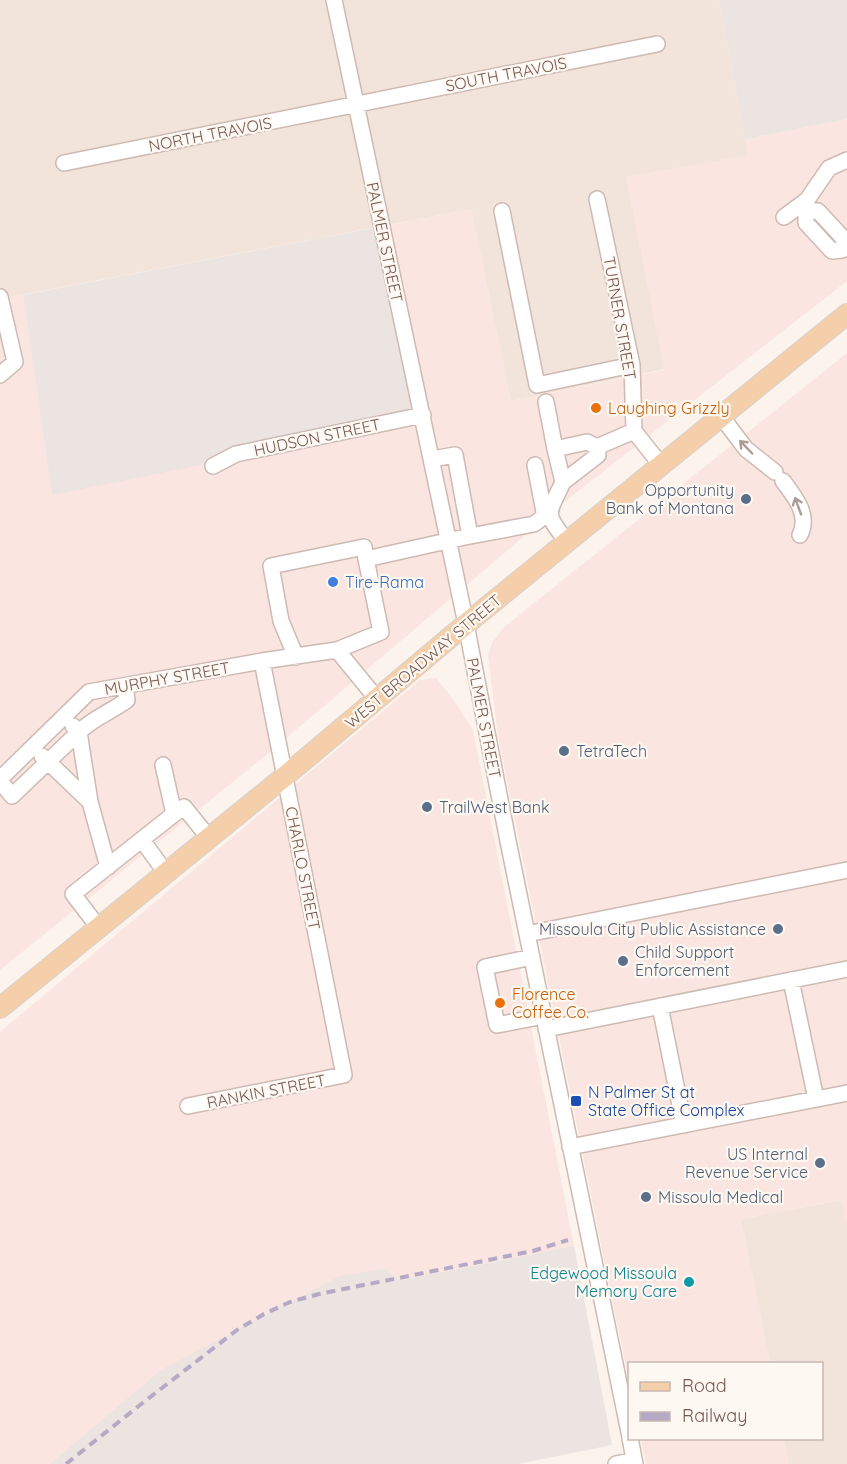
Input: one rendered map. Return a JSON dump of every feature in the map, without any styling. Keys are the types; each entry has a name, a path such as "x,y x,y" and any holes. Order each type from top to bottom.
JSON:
{"main road":[{"name":"WEST BROADWAY STREET","path":"0,1008 847,314"}],"street":[{"name":"PALMER STREET","path":"334,0 449,541 628,1428"},
{"name":"SOUTH TRAVOIS","path":"355,104 657,44"},
{"name":"NORTH TRAVOIS","path":"64,163 355,104"},
{"path":"845,253 832,251 806,224 803,208 829,168 847,160"},
{"name":"TURNER STREET","path":"597,199 632,365 634,431"},
{"path":"784,217 803,208"},
{"path":"502,211 537,384 632,365"},
{"path":"0,297 15,362 0,375"},
{"path":"546,402 563,482"},
{"name":"HUDSON STREET","path":"213,466 236,454 423,415"},
{"path":"721,416 746,449 779,477 800,503 804,527 801,535"},
{"path":"555,449 587,442 597,447 634,431 661,465"},
{"path":"296,657 281,621 271,566 364,547 366,559 534,525 547,515 563,482 598,455 597,447"},
{"path":"432,459 455,454 471,536"},
{"path":"535,465 547,515 567,542"},
{"name":"MURPHY STREET","path":"0,780 89,692 337,650 381,632 366,559"},
{"path":"337,650 376,699"},
{"name":"CHARLO STREET","path":"262,661 344,1075"},
{"path":"0,780 12,796 89,722 127,700 125,686"},
{"path":"65,716 79,732 90,802 108,867"},
{"path":"46,734 60,750"},
{"path":"34,746 90,802"},
{"path":"19,760 33,776"},
{"path":"163,765 174,814"},
{"path":"99,928 73,894 184,807 210,838"},
{"path":"142,840 166,873"},
{"path":"527,934 847,870"},
{"path":"532,957 484,967 497,1025 545,1022 660,1006 847,969"},
{"path":"791,980 816,1099"},
{"path":"660,1006 684,1125"},
{"name":"RANKIN STREET","path":"188,1106 344,1075"},
{"path":"570,1147 847,1093"},
{"name":"PALMER STREET","path":"630,1440 635,1462"},
{"path":"616,1464 635,1462"}],"shaded area":[{"path":"0,0 719,0 748,155 665,369 511,401 471,209 0,299"},
{"path":"719,0 847,0 847,119 745,139"},
{"path":"847,119 847,281 568,499 265,756 0,970 0,299 23,295 52,495 389,225 471,209 511,401 664,370 626,177 748,155 745,139"},
{"path":"389,225 423,415 211,463 52,495 23,295"},
{"path":"847,353 847,1225 841,1200 741,1219 770,1362 628,1362 628,1377 498,737 488,655 492,643 503,628"},
{"path":"436,678 473,730 574,1246 401,1280 383,1269 50,1464 0,1464 0,1032 420,680"},
{"path":"842,1200 847,1222 847,1464 789,1464 784,1440 823,1440 823,1362 770,1362 741,1219"},
{"path":"574,1246 612,1445 518,1464 50,1464 161,1370 340,1276 383,1269 402,1280"},
{"path":"641,1440 784,1440 789,1464 646,1464"}],"railway":[{"path":"66,1464 237,1330 290,1302 319,1294 533,1251 568,1240"}],"place":[{"name":"Laughing Grizzly","path":"596,408"},
{"name":"Opportunity Bank of Montana","path":"746,499"},
{"name":"Tire-Rama","path":"333,582"},
{"name":"TetraTech","path":"564,751"},
{"name":"TrailWest Bank","path":"427,807"},
{"name":"Missoula City Public Assistance","path":"778,929"},
{"name":"Child Support Enforcement","path":"623,961"},
{"name":"Florence Coffee Co.","path":"500,1003"},
{"name":"N Palmer St at State Office Complex","path":"576,1101"},
{"name":"US Internal Revenue Service","path":"820,1163"},
{"name":"Missoula Medical","path":"646,1197"},
{"name":"Edgewood Missoula Memory Care","path":"689,1282"}]}
